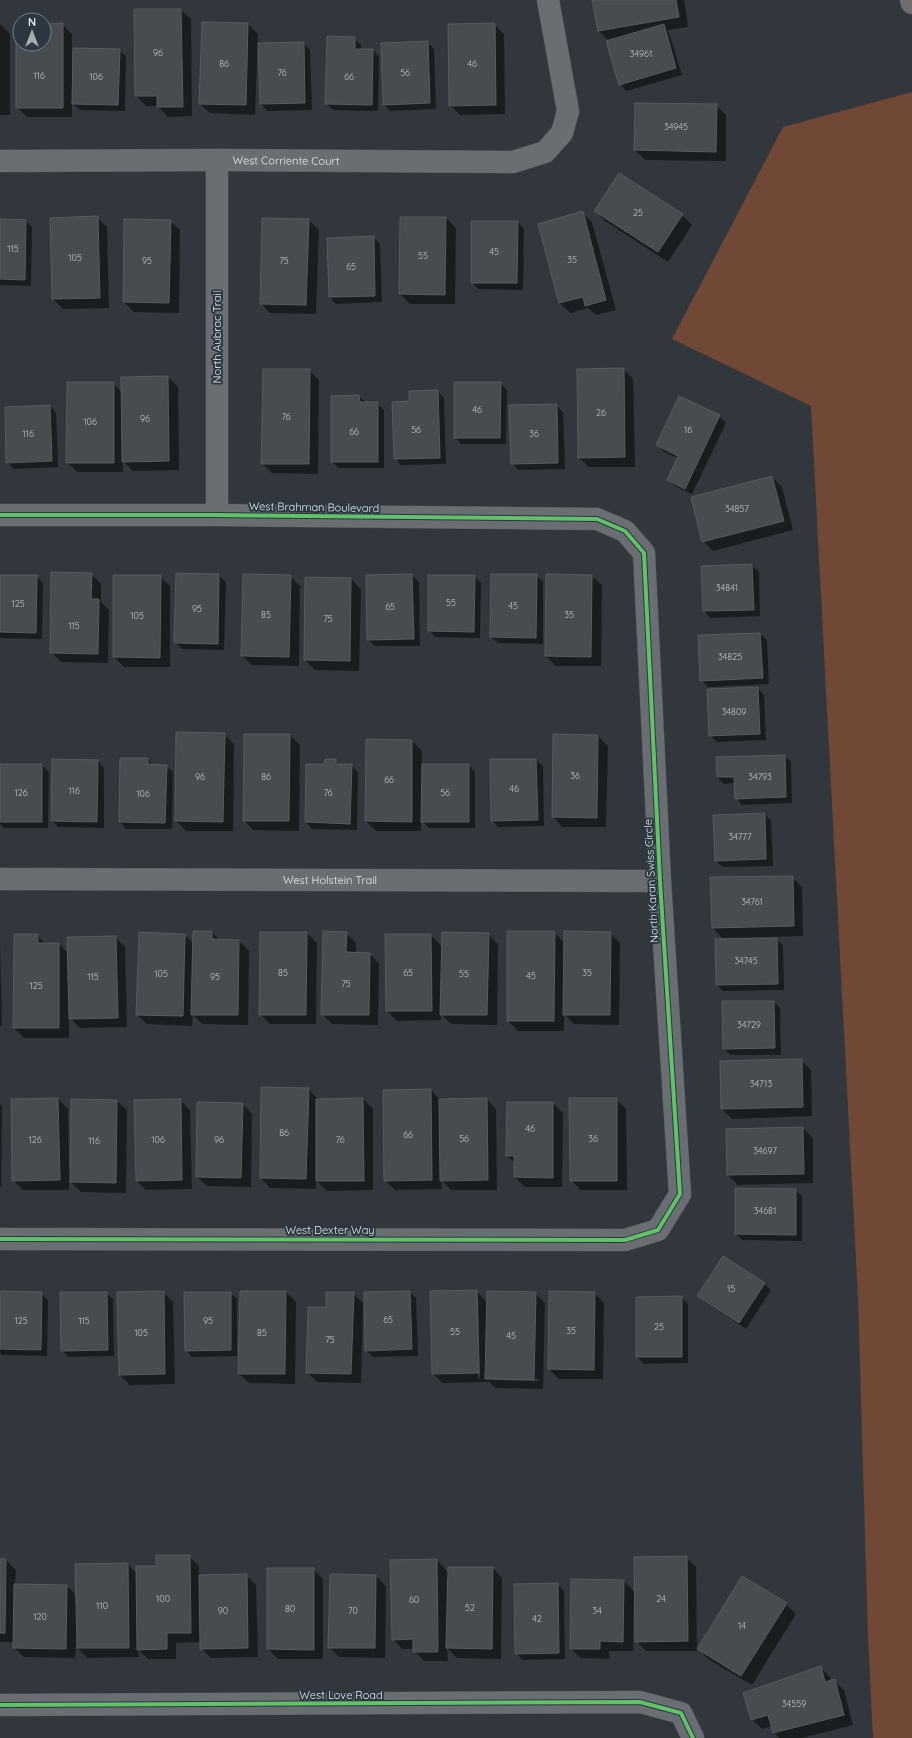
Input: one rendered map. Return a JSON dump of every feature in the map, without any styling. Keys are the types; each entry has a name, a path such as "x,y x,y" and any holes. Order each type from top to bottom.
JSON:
{"street":[{"name":"West Corriente Court","path":"0,161 217,160 513,162 545,152 562,133 568,111 548,0"},
{"name":"North Aubrac Trail","path":"217,160 217,515"},
{"name":"West Brahman Boulevard","path":"0,515 217,515 597,519 625,531"},
{"name":"North Karan Swiss Circle","path":"625,531 644,553 660,881 680,1194 658,1230"},
{"name":"West Holstein Trail","path":"0,879 660,881"},
{"name":"West Dexter Way","path":"0,1238 625,1240 658,1230"},
{"name":"West Love Road","path":"0,1705 640,1702 681,1713 693,1738"}],"shaded area":[{"path":"912,92 912,1738 873,1738 868,1638 858,1298 811,406 672,339 783,127"}],"building":[{"path":"592,0 676,0 679,17 598,31"},
{"path":"134,9 181,9 183,107 157,107 157,96 135,96"},
{"path":"202,22 248,23 246,105 199,104"},
{"path":"63,23 63,108 16,108 16,52 52,52 52,24"},
{"path":"495,23 496,105 449,106 448,24"},
{"path":"664,24 676,68 619,85 606,41"},
{"path":"327,36 355,37 355,49 373,49 372,105 325,104"},
{"path":"428,41 430,103 383,105 381,43"},
{"path":"304,42 305,103 260,104 258,43"},
{"path":"73,48 120,49 118,105 72,104"},
{"path":"635,103 717,104 716,152 634,150"},
{"path":"619,173 683,214 658,252 594,211"},
{"path":"583,211 606,300 585,306 583,297 559,303 538,224"},
{"path":"98,216 100,298 52,299 50,218"},
{"path":"400,217 446,217 445,295 399,294"},
{"path":"262,218 309,219 306,305 260,304"},
{"path":"0,219 26,220 25,280 0,279"},
{"path":"124,219 171,220 169,303 123,302"},
{"path":"471,221 518,221 517,283 471,283"},
{"path":"374,236 375,296 329,297 327,238"},
{"path":"624,368 625,457 578,458 577,369"},
{"path":"263,369 310,369 309,464 261,464"},
{"path":"168,376 169,461 122,462 121,377"},
{"path":"67,382 114,382 114,463 66,463"},
{"path":"454,382 501,382 500,438 454,438"},
{"path":"438,390 440,458 394,459 392,402 409,401 409,391"},
{"path":"359,395 360,402 378,402 378,462 331,462 331,396"},
{"path":"679,396 720,415 685,489 667,480 678,456 656,445"},
{"path":"557,404 558,463 511,464 509,405"},
{"path":"50,405 52,461 6,463 5,407"},
{"path":"772,476 784,521 702,542 691,497"},
{"path":"752,564 754,610 703,611 701,566"},
{"path":"51,572 92,573 91,599 99,599 98,654 50,653"},
{"path":"176,573 219,574 218,644 174,643"},
{"path":"243,574 291,575 289,657 241,656"},
{"path":"412,574 414,639 367,640 366,575"},
{"path":"491,574 537,574 536,638 490,637"},
{"path":"546,574 592,575 591,657 545,656"},
{"path":"0,575 37,575 36,633 0,632"},
{"path":"113,575 161,575 160,658 113,657"},
{"path":"428,575 475,575 474,632 428,631"},
{"path":"305,577 351,578 350,661 304,660"},
{"path":"760,633 763,678 700,681 698,635"},
{"path":"758,687 760,734 709,736 707,689"},
{"path":"176,732 225,733 223,822 175,821"},
{"path":"244,734 290,734 289,821 243,821"},
{"path":"553,734 598,735 597,818 552,817"},
{"path":"366,739 412,740 412,822 365,821"},
{"path":"785,755 786,797 735,799 734,777 717,777 716,757"},
{"path":"120,758 148,758 148,764 167,765 165,823 119,822"},
{"path":"52,759 98,760 97,822 51,821"},
{"path":"325,759 336,759 336,764 352,764 350,824 305,822 306,764 324,764"},
{"path":"490,759 536,759 538,820 491,821"},
{"path":"0,764 42,764 42,822 0,822"},
{"path":"422,764 469,764 469,822 421,822"},
{"path":"765,813 766,859 715,861 713,815"},
{"path":"793,876 794,926 712,928 710,877"},
{"path":"193,931 212,931 212,939 239,940 238,1015 191,1015"},
{"path":"323,931 347,932 346,952 370,953 369,1015 321,1015"},
{"path":"507,931 555,931 554,1021 507,1021"},
{"path":"564,931 611,932 610,1015 563,1015"},
{"path":"139,932 185,934 183,1016 136,1015"},
{"path":"260,932 307,932 306,1015 259,1015"},
{"path":"442,932 489,933 487,1015 440,1015"},
{"path":"14,934 38,934 38,943 59,943 59,1028 13,1028"},
{"path":"385,934 431,934 432,1011 386,1011"},
{"path":"116,936 118,1018 69,1019 67,937"},
{"path":"777,938 778,984 716,985 715,939"},
{"path":"722,1001 774,1001 775,1048 723,1049"},
{"path":"802,1059 803,1107 721,1109 720,1061"},
{"path":"261,1087 309,1088 306,1179 260,1178"},
{"path":"431,1089 432,1180 384,1181 383,1090"},
{"path":"58,1098 60,1180 12,1181 11,1099"},
{"path":"363,1098 364,1181 316,1181 316,1099"},
{"path":"487,1098 488,1180 440,1181 439,1099"},
{"path":"569,1098 617,1098 617,1181 570,1181"},
{"path":"71,1099 117,1100 116,1183 70,1182"},
{"path":"181,1099 182,1180 136,1181 134,1100"},
{"path":"197,1102 243,1103 241,1178 196,1177"},
{"path":"507,1102 553,1102 553,1178 514,1177 514,1156 506,1156"},
{"path":"803,1127 804,1174 727,1175 726,1129"},
{"path":"735,1188 796,1189 796,1235 735,1234"},
{"path":"723,1256 765,1283 739,1323 697,1296"},
{"path":"477,1290 479,1373 432,1374 430,1291"},
{"path":"0,1291 42,1292 41,1350 0,1349"},
{"path":"164,1291 165,1374 119,1375 117,1292"},
{"path":"240,1291 286,1291 285,1374 238,1374"},
{"path":"410,1291 412,1349 365,1351 364,1292"},
{"path":"487,1291 536,1292 534,1380 485,1379"},
{"path":"549,1291 595,1292 594,1370 548,1369"},
{"path":"60,1292 107,1292 108,1350 61,1351"},
{"path":"184,1292 231,1292 231,1350 185,1351"},
{"path":"326,1292 354,1292 351,1374 306,1373 308,1307 326,1307"},
{"path":"682,1296 682,1357 636,1357 636,1297"},
{"path":"156,1555 190,1555 191,1633 167,1633 167,1649 137,1650 136,1566 156,1566"},
{"path":"687,1556 688,1641 635,1642 634,1557"},
{"path":"0,1559 6,1559 5,1633 0,1633"},
{"path":"437,1559 438,1652 413,1652 413,1639 392,1640 390,1560"},
{"path":"128,1563 129,1648 77,1648 75,1564"},
{"path":"448,1567 493,1567 492,1649 446,1648"},
{"path":"267,1568 314,1568 314,1650 267,1649"},
{"path":"247,1574 248,1648 200,1649 199,1575"},
{"path":"330,1574 376,1575 375,1648 328,1648"},
{"path":"742,1576 787,1603 741,1676 697,1649"},
{"path":"571,1579 624,1580 623,1642 600,1641 600,1649 570,1649"},
{"path":"558,1583 559,1653 515,1654 514,1584"},
{"path":"14,1584 67,1585 66,1649 13,1648"},
{"path":"821,1666 825,1682 835,1679 844,1715 773,1733 768,1715 751,1720 743,1693"}],"cycle path":[{"path":"0,515 217,515 597,519 625,531 644,553 660,881 680,1194 658,1230 625,1240 0,1239"},
{"path":"0,1705 640,1702 681,1713 693,1738"}]}
